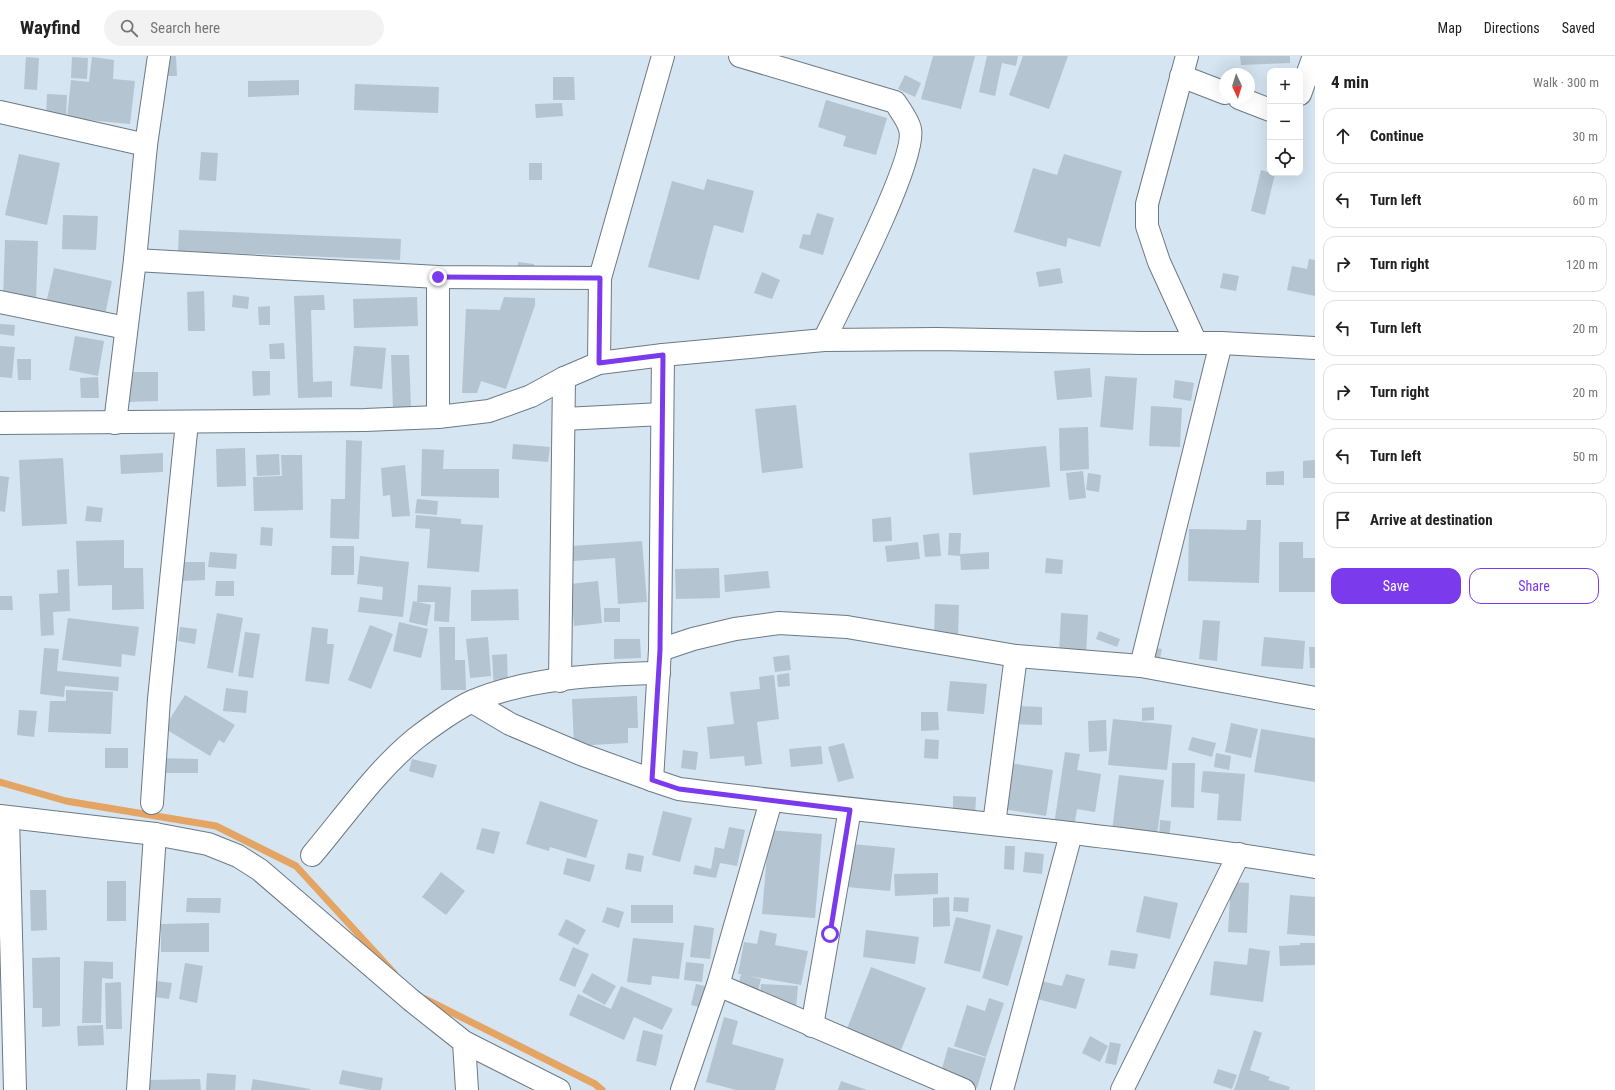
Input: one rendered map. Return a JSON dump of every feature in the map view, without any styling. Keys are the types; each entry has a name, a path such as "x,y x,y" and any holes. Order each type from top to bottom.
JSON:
{"street":[{"path":"115,423 135,260 146,145 159,56"},
{"path":"599,363 600,278 663,56"},
{"path":"740,56 895,102 911,130 907,159 867,253 824,340"},
{"path":"1187,56 1147,204 1147,226 1159,262 1196,343"},
{"path":"1303,86 1314,56"},
{"path":"1181,76 1219,91"},
{"path":"1254,104 1267,109"},
{"path":"0,112 146,145"},
{"path":"135,260 438,277 600,278"},
{"path":"438,277 438,417"},
{"path":"0,302 126,328"},
{"path":"0,424 365,420 438,417 489,411 531,396 564,378 599,363 663,355 824,340 936,339 1221,343 1315,348"},
{"path":"1141,666 1221,343"},
{"path":"652,780 660,650 663,355"},
{"path":"560,681 564,378"},
{"path":"564,419 662,414"},
{"path":"152,803 159,699 187,422"},
{"path":"660,650 693,639 735,629 779,623 847,627 1016,656 1141,666 1315,698"},
{"path":"994,824 1016,656"},
{"path":"312,855 389,764 415,739 472,702 536,684 628,674 659,673"},
{"path":"472,702 510,724 583,755 679,789 850,810 994,824 1238,854 1315,867"},
{"path":"682,1090 718,985 771,801"},
{"path":"812,1026 850,810"},
{"path":"10,1079 4,817 155,834 208,844 238,856 260,870 411,1000 464,1042 559,1090"},
{"path":"138,1090 155,834"},
{"path":"1002,1090 1071,834"},
{"path":"1122,1090 1238,854"},
{"path":"718,985 964,1090"},
{"path":"464,1042 467,1090"}],"building":[{"path":"162,56 176,56 177,76 163,76"},
{"path":"933,56 975,56 961,109 921,99"},
{"path":"987,56 1018,56 1016,66 1002,63 995,96 979,92"},
{"path":"1023,56 1068,56 1049,109 1009,95"},
{"path":"1240,56 1290,56 1290,63 1241,65"},
{"path":"26,57 39,58 37,90 24,89"},
{"path":"72,57 88,58 87,79 71,78"},
{"path":"92,57 114,60 113,79 135,81 130,124 67,118 71,80 89,82"},
{"path":"905,75 921,83 915,97 898,89"},
{"path":"553,77 574,77 575,100 553,100"},
{"path":"299,80 299,95 248,97 248,81"},
{"path":"355,84 439,87 438,113 354,110"},
{"path":"47,94 67,95 66,117 46,117"},
{"path":"826,100 887,118 876,155 843,146 846,136 818,127"},
{"path":"562,103 563,116 536,118 535,104"},
{"path":"201,152 218,153 216,181 199,180"},
{"path":"19,154 60,163 47,225 5,215"},
{"path":"1064,154 1122,171 1100,247 1068,238 1066,247 1014,232 1033,168 1057,175"},
{"path":"529,163 542,163 542,180 529,180"},
{"path":"1261,170 1267,172 1267,176 1275,176 1265,215 1251,211"},
{"path":"707,179 754,191 743,233 714,225 699,280 648,267 672,181 704,190"},
{"path":"817,213 834,218 823,255 799,248 803,234 810,235"},
{"path":"63,215 98,216 96,250 62,249"},
{"path":"179,230 401,239 400,260 178,251"},
{"path":"5,240 38,241 36,302 3,300"},
{"path":"1309,259 1315,260 1315,296 1287,290 1292,266 1307,269"},
{"path":"518,262 534,264 533,279 517,278"},
{"path":"54,268 112,281 104,320 45,308"},
{"path":"1060,268 1063,283 1039,287 1036,272"},
{"path":"762,272 780,280 772,299 754,293"},
{"path":"1223,273 1239,276 1236,291 1220,288"},
{"path":"204,291 205,331 188,331 187,292"},
{"path":"233,295 249,297 248,309 232,307"},
{"path":"324,295 325,310 311,310 313,382 332,381 332,397 298,398 294,296"},
{"path":"417,297 418,326 354,328 353,299"},
{"path":"504,297 535,298 535,305 506,389 481,381 477,393 462,393 466,309 500,310"},
{"path":"270,306 270,325 259,325 258,307"},
{"path":"0,324 15,325 14,336 0,334"},
{"path":"75,336 104,341 98,376 69,370"},
{"path":"284,343 285,359 270,359 269,344"},
{"path":"0,346 15,347 12,378 0,377"},
{"path":"354,346 386,348 382,389 350,386"},
{"path":"391,355 409,355 411,408 393,409"},
{"path":"17,359 31,359 31,380 18,380"},
{"path":"1090,368 1092,397 1057,400 1054,371"},
{"path":"252,371 270,371 270,395 253,396"},
{"path":"126,372 158,372 158,401 127,402"},
{"path":"1105,376 1137,378 1133,430 1100,427"},
{"path":"98,377 99,398 81,398 80,378"},
{"path":"1175,380 1194,383 1191,401 1173,398"},
{"path":"796,405 803,468 762,473 755,409"},
{"path":"1151,406 1182,408 1180,447 1149,446"},
{"path":"1088,427 1089,469 1060,471 1059,428"},
{"path":"346,440 362,441 359,539 330,538 331,499 345,499"},
{"path":"513,444 550,447 548,462 512,459"},
{"path":"1046,446 1050,487 973,495 969,453"},
{"path":"245,448 246,486 217,487 216,449"},
{"path":"422,449 444,450 443,469 499,469 499,498 421,496"},
{"path":"163,453 163,472 121,474 120,455"},
{"path":"279,454 280,475 257,476 256,455"},
{"path":"281,455 302,455 303,510 254,511 253,477 282,476"},
{"path":"63,458 67,524 22,526 19,460"},
{"path":"1315,460 1315,478 1303,478 1303,461"},
{"path":"405,465 410,516 392,517 390,495 383,496 381,468"},
{"path":"1083,471 1086,498 1069,500 1066,473"},
{"path":"1284,471 1284,485 1266,485 1266,472"},
{"path":"1088,473 1101,475 1099,492 1086,490"},
{"path":"0,476 9,477 5,512 0,511"},
{"path":"417,499 438,501 437,515 415,513"},
{"path":"87,506 103,508 101,522 85,521"},
{"path":"416,515 461,519 461,524 483,525 479,572 427,568 430,529 415,528"},
{"path":"891,517 892,541 873,542 872,519"},
{"path":"1247,520 1261,520 1259,583 1188,581 1189,529 1246,530"},
{"path":"261,527 273,528 272,546 260,545"},
{"path":"939,533 941,556 925,557 923,535"},
{"path":"949,533 961,533 960,556 948,555"},
{"path":"124,540 124,568 143,568 144,609 112,610 112,585 78,586 76,541"},
{"path":"642,541 647,602 618,604 615,558 573,561 572,546"},
{"path":"918,542 920,559 887,562 885,546"},
{"path":"1279,542 1303,542 1303,558 1315,558 1315,592 1279,592"},
{"path":"332,546 354,546 354,575 331,575"},
{"path":"210,552 237,554 236,569 208,567"},
{"path":"989,552 989,569 961,570 960,554"},
{"path":"360,556 409,562 403,617 358,612 360,597 382,600 383,587 357,584"},
{"path":"1046,558 1063,560 1062,574 1045,573"},
{"path":"179,562 205,562 205,580 180,581"},
{"path":"719,568 720,598 676,599 675,569"},
{"path":"69,569 70,611 53,612 54,635 41,636 39,594 58,593 57,570"},
{"path":"768,571 770,588 725,592 724,575"},
{"path":"216,581 234,581 234,596 215,596"},
{"path":"598,581 602,623 574,626 570,584"},
{"path":"418,585 451,587 449,622 434,621 435,602 417,602"},
{"path":"518,589 519,620 471,621 471,590"},
{"path":"0,596 12,596 13,610 0,610"},
{"path":"413,601 431,605 427,626 409,622"},
{"path":"935,604 959,605 958,636 934,635"},
{"path":"604,608 620,608 620,622 604,622"},
{"path":"217,613 243,618 233,673 207,668"},
{"path":"1061,613 1088,615 1086,656 1059,655"},
{"path":"68,618 139,627 135,656 122,654 121,667 62,660"},
{"path":"1203,620 1220,621 1217,661 1199,659"},
{"path":"399,622 428,629 421,658 393,651"},
{"path":"370,625 393,634 371,689 348,680"},
{"path":"180,627 197,629 195,644 178,641"},
{"path":"312,627 328,629 327,644 334,644 329,684 305,681"},
{"path":"439,627 455,627 455,660 465,660 466,690 441,690"},
{"path":"1099,631 1120,639 1117,647 1096,639"},
{"path":"245,632 260,634 253,678 238,676"},
{"path":"488,637 491,676 470,678 466,639"},
{"path":"1264,637 1305,641 1303,669 1261,666"},
{"path":"614,639 640,639 641,658 614,659"},
{"path":"1150,647 1162,649 1158,667"},
{"path":"1309,647 1315,647 1315,668 1310,668"},
{"path":"44,648 59,649 57,671 119,677 118,691 65,686 64,697 40,694"},
{"path":"507,654 508,687 494,688 492,655"},
{"path":"789,655 791,670 775,672 773,657"},
{"path":"789,673 790,686 778,687 777,675"},
{"path":"774,675 779,719 757,722 762,764 745,766 744,756 710,759 707,727 734,724 730,692 760,689 759,677"},
{"path":"950,681 987,684 984,714 947,711"},
{"path":"226,688 248,691 246,713 223,711"},
{"path":"66,690 113,692 111,734 48,732 50,701 66,701"},
{"path":"185,695 235,725 224,743 219,740 210,756 164,728"},
{"path":"637,696 638,728 628,728 628,743 574,746 572,699"},
{"path":"1013,706 1042,707 1042,725 1012,724"},
{"path":"1154,707 1154,720 1142,721 1142,708"},
{"path":"19,710 37,711 34,737 17,735"},
{"path":"921,712 938,712 939,730 921,731"},
{"path":"1113,719 1172,725 1167,770 1108,765"},
{"path":"1106,720 1107,751 1089,752 1088,721"},
{"path":"1231,723 1258,729 1251,758 1225,752"},
{"path":"1261,729 1315,738 1315,782 1254,772"},
{"path":"1192,737 1216,743 1212,757 1188,750"},
{"path":"925,739 939,740 938,759 924,758"},
{"path":"844,743 854,778 838,782 828,747"},
{"path":"821,746 823,764 791,767 789,749"},
{"path":"105,748 128,748 128,768 105,768"},
{"path":"683,750 698,752 696,770 681,768"},
{"path":"1065,752 1080,754 1077,770 1101,774 1095,812 1077,809 1074,828 1054,825"},
{"path":"1216,753 1231,756 1229,770 1214,767"},
{"path":"156,758 198,759 198,773 156,773"},
{"path":"412,759 437,765 433,778 409,771"},
{"path":"1010,763 1053,770 1046,816 1003,809"},
{"path":"1172,763 1195,763 1194,808 1171,807"},
{"path":"1203,771 1245,774 1241,821 1217,820 1219,794 1201,792"},
{"path":"1119,775 1164,780 1157,835 1112,831"},
{"path":"953,796 976,797 975,818 953,817"},
{"path":"540,801 598,820 586,858 550,847 549,851 526,844"},
{"path":"663,811 692,818 680,862 652,855"},
{"path":"1160,820 1171,821 1169,838 1159,837"},
{"path":"729,827 745,830 737,866 720,863 716,878 693,874 695,865 711,869 715,847 724,849"},
{"path":"482,828 500,832 494,854 476,849"},
{"path":"769,830 822,834 815,918 762,914"},
{"path":"852,844 895,848 890,891 847,887"},
{"path":"1005,846 1015,846 1014,870 1004,869"},
{"path":"1025,852 1044,854 1042,874 1023,872"},
{"path":"628,853 644,856 641,872 625,869"},
{"path":"567,858 595,865 590,882 563,874"},
{"path":"441,872 465,891 446,915 422,897"},
{"path":"938,873 938,894 895,896 894,874"},
{"path":"107,881 126,881 126,921 107,921"},
{"path":"1231,882 1249,883 1247,933 1228,932"},
{"path":"30,890 46,890 47,930 31,931"},
{"path":"1290,895 1315,897 1315,936 1287,934"},
{"path":"1144,896 1178,903 1170,939 1136,932"},
{"path":"949,897 950,926 933,927 933,898"},
{"path":"954,897 969,898 968,912 953,911"},
{"path":"187,898 221,898 220,913 186,912"},
{"path":"631,905 673,905 673,923 631,923"},
{"path":"607,907 624,912 619,928 602,922"},
{"path":"956,917 991,925 980,972 944,963"},
{"path":"566,919 586,930 578,945 558,935"},
{"path":"209,923 209,952 161,952 161,924"},
{"path":"694,925 714,928 710,959 690,957"},
{"path":"997,929 1023,936 1008,986 982,978"},
{"path":"760,930 777,934 775,945 808,951 801,985 749,976 761,979 757,995 737,990 741,974 738,974 744,942 757,944"},
{"path":"866,930 919,937 915,964 863,957"},
{"path":"633,938 684,943 679,979 652,976 651,985 627,982"},
{"path":"1300,943 1315,943 1315,965 1280,966 1279,946 1300,945"},
{"path":"573,947 589,954 575,987 559,980"},
{"path":"1249,948 1270,951 1263,1002 1210,995 1214,961 1247,965"},
{"path":"1111,950 1138,954 1135,969 1108,965"},
{"path":"60,957 60,1026 42,1027 42,1008 33,1008 32,958"},
{"path":"84,961 113,962 113,979 102,978 101,1023 82,1023"},
{"path":"686,962 704,964 702,982 684,980"},
{"path":"185,963 203,966 197,1003 179,999"},
{"path":"871,967 926,988 899,1055 845,1034"},
{"path":"592,973 616,986 605,1005 582,992"},
{"path":"1066,974 1085,979 1076,1009 1037,999 1041,981 1062,986"},
{"path":"149,980 172,983 169,999 147,996"},
{"path":"121,982 122,1029 106,1029 105,983"},
{"path":"696,984 709,987 703,1008 691,1005"},
{"path":"761,984 798,986 796,1008 759,1005"},
{"path":"621,986 673,1009 662,1030 634,1017 624,1040 569,1015 578,994 611,1009"},
{"path":"989,998 1004,1003 986,1057 954,1046 967,1005 985,1011"},
{"path":"724,1017 738,1021 732,1044 784,1059 775,1090 736,1090 706,1082"},
{"path":"103,1025 104,1045 78,1046 77,1026"},
{"path":"643,1030 663,1035 656,1066 636,1061"},
{"path":"1254,1030 1262,1033 1250,1070 1270,1077 1268,1080 1290,1087 1289,1090 1234,1090"},
{"path":"1090,1036 1108,1046 1100,1062 1082,1053"},
{"path":"1110,1042 1121,1044 1116,1065 1105,1063"},
{"path":"948,1047 986,1058 977,1088 940,1076"},
{"path":"1218,1069 1237,1075 1232,1089 1213,1083"},
{"path":"342,1070 383,1078 381,1090 370,1090 339,1084"},
{"path":"207,1073 236,1075 235,1090 206,1090"},
{"path":"200,1079 201,1090 148,1090 148,1080"},
{"path":"253,1079 310,1089 310,1090 251,1090"},
{"path":"841,1081 867,1090 838,1090"}],"waterway":[{"path":"0,782 66,801 216,826 296,866 394,973"},
{"path":"425,999 595,1084 602,1090"}],"route":[{"path":"438,277 600,278 599,363 663,355 660,650 652,780 679,789 850,810 830,934"}]}
